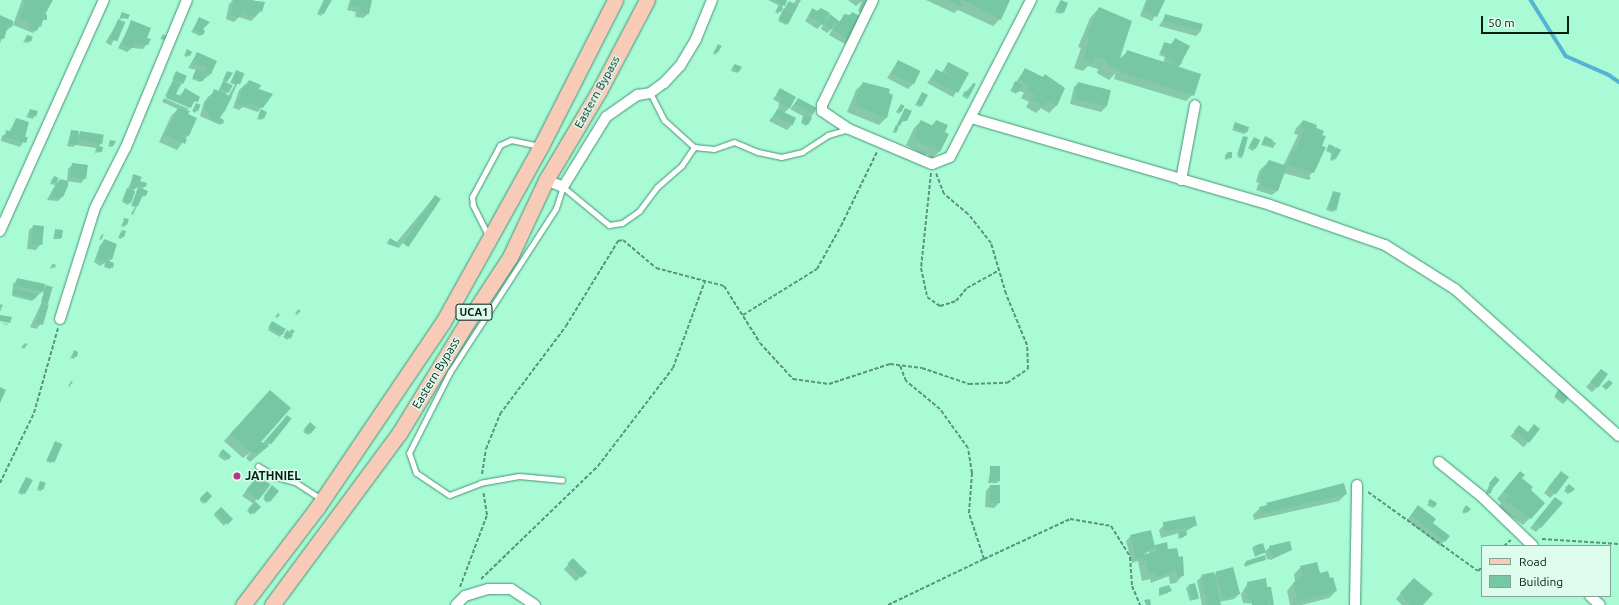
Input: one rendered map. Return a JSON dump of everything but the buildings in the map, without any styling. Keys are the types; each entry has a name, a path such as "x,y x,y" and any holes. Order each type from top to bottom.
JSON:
{"main road":[{"name":"Eastern Bypass","path":"243,605 322,500 442,322 541,146 615,0"},
{"name":"Eastern Bypass","path":"272,605 400,432 466,324 510,257 546,180 600,91 647,0"}],"street":[{"path":"0,231 104,0"},
{"path":"60,319 95,208 126,147 187,0"},
{"path":"546,180 563,187 606,117 638,95 650,93 664,83 680,66 696,39 712,0"},
{"path":"873,0 822,105 826,115 849,129 881,144 932,164 950,157 1030,0"},
{"path":"1181,180 1195,105"},
{"path":"971,118 1270,205 1385,245 1455,289 1619,436"},
{"path":"1439,462 1481,496 1518,533 1536,542"},
{"path":"1355,605 1357,484"},
{"path":"456,605 462,593 488,589 511,589 535,605"},
{"path":"1591,597 1600,605"}],"lane":[{"path":"650,93 664,120 694,147 714,149 734,142 758,152 781,157 802,152 828,135 849,129"},
{"path":"489,237 473,205 472,197 500,145 510,140 541,146"},
{"path":"562,480 519,476 481,482 449,495 416,473 409,453 450,372 556,208 563,187 609,225 622,223 639,211 657,188 682,165 694,147"},
{"path":"258,466 276,477 295,482 322,500"}],"path":[{"path":"743,315 817,269 841,226 881,144"},
{"path":"932,164 921,268 927,297 940,306 956,301 967,288 999,270"},
{"path":"462,593 487,515 481,482 486,449 500,414 566,326 614,245 624,240 656,268 724,286 760,343 793,379 829,384 890,364 922,368 969,384 1007,383 1028,369 1027,345 999,270 991,243 968,214 944,194 932,164"},
{"path":"462,593 598,466 673,368 705,281"},
{"path":"0,483 23,439 34,413 60,319"},
{"path":"900,365 906,381 940,410 968,448 972,473 969,513 984,558"},
{"path":"1357,484 1478,571 1481,568"},
{"path":"888,605 984,558 1070,519 1111,526 1130,557 1132,586 1140,605"},
{"path":"1505,545 1518,533"},
{"path":"1536,542 1619,544"}],"waterway":[{"path":"1531,0 1566,56 1609,75 1619,82"}],"place":[{"name":"JATHNIEL","path":"237,476"}]}
